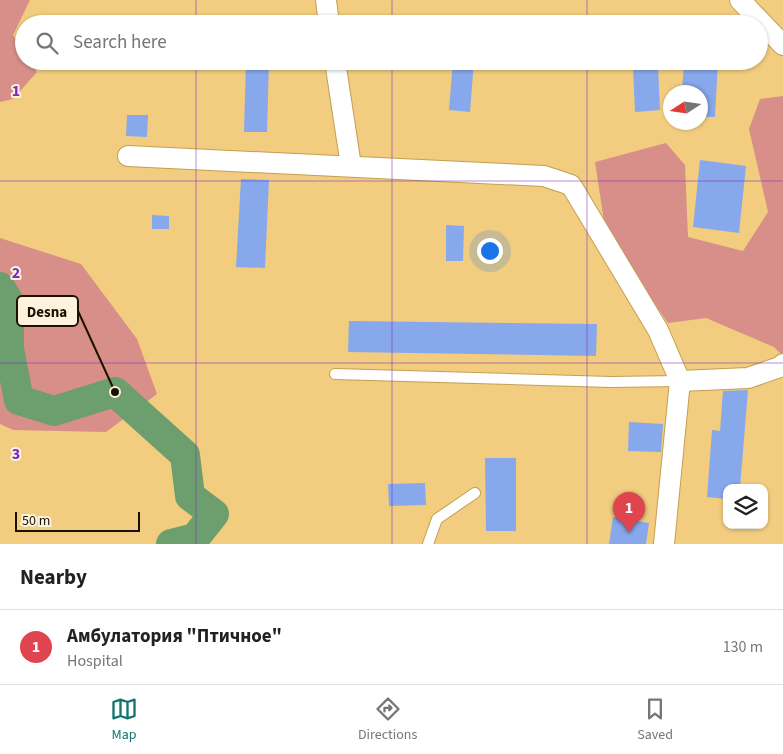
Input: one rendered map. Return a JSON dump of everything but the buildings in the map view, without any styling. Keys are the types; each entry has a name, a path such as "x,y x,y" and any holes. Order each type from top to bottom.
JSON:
{"street":[{"path":"326,0 328,15"},
{"path":"740,0 754,15"},
{"path":"768,30 783,46"},
{"path":"336,70 351,166"},
{"path":"128,156 544,176 571,185 658,330 680,381 664,544"},
{"path":"680,381 748,378 780,368 783,364"}],"lane":[{"path":"335,374 611,382 680,381"},
{"path":"428,544 437,519 475,493"}],"shaded area":[{"path":"0,0 30,0 23,15 15,15 15,31 13,35 15,38 15,70 36,70 37,72 13,99 0,102"},
{"path":"783,96 783,356 774,347 706,318 668,323 606,234 595,162 666,143 685,165 688,237 743,251 768,212 749,129 760,99"},
{"path":"0,238 81,264 137,339 157,394 106,432 13,430 0,424"}],"waterway":[{"path":"0,287 9,302 9,349 19,400 54,411 115,392 185,455 190,496 214,514 195,538 171,544"}],"place":[{"name":"Desna","path":"115,392"},
{"name":"Амбулатория \"Птичное\"","path":"629,533"}]}
